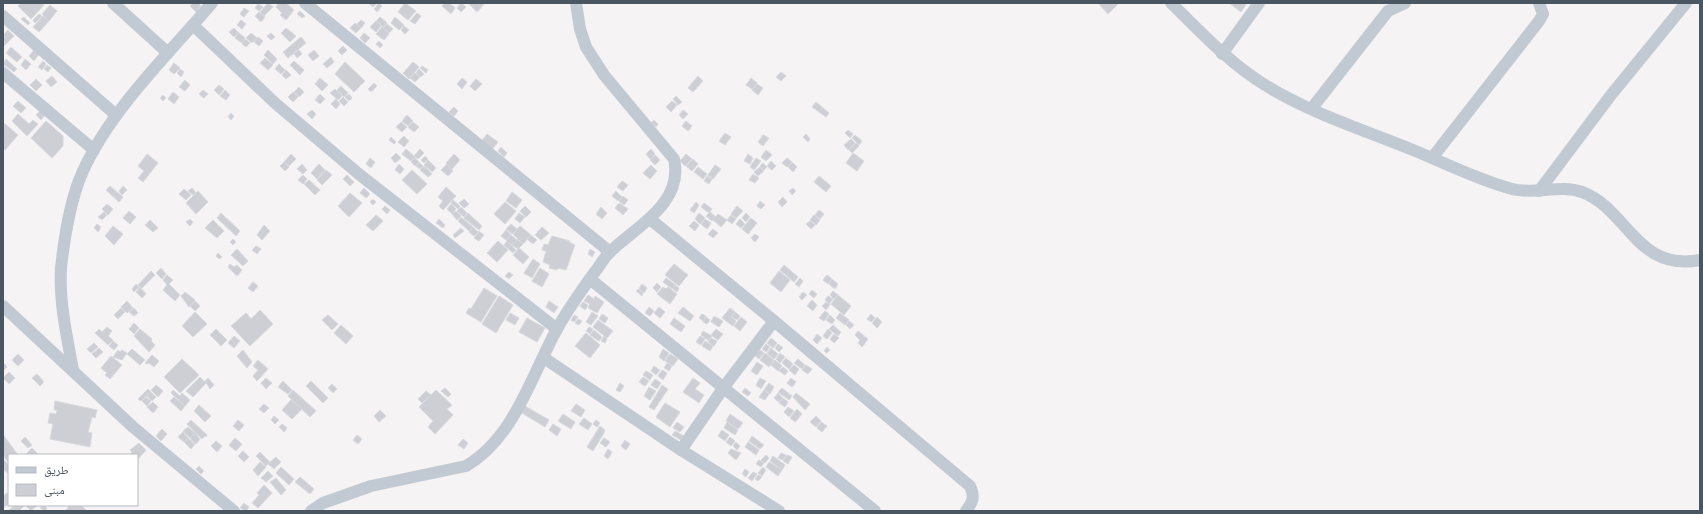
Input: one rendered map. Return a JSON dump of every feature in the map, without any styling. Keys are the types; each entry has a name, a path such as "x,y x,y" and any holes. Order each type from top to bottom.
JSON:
{"street":[{"path":"113,3 168,53"},
{"path":"74,370 64,320 61,268 75,196 82,172 116,115 212,3"},
{"path":"305,3 610,252"},
{"path":"311,511 323,503 371,486 466,466 479,458 503,432 544,358 557,329 590,279 610,252 650,219 665,201 673,185 676,169 674,159 604,75 586,47 580,29 576,3"},
{"path":"1171,3 1222,54 1265,85 1312,108 1513,190 1539,191 1572,189 1582,192 1591,196 1605,208 1644,247 1666,259 1691,262 1700,260"},
{"path":"1222,54 1259,3"},
{"path":"1312,108 1388,11 1404,3"},
{"path":"1432,158 1539,21 1543,14 1539,3"},
{"path":"1539,191 1611,95 1686,3"},
{"path":"3,16 116,115"},
{"path":"193,25 275,103 360,175 557,329"},
{"path":"3,73 94,150"},
{"path":"650,219 970,486 974,496 972,504 966,511"},
{"path":"590,279 875,511"},
{"path":"3,306 134,427 234,511"},
{"path":"681,450 724,387 774,321"},
{"path":"544,358 681,450 779,511"}],"building":[{"path":"21,3 41,3 44,5 31,19 18,6"},
{"path":"193,3 198,3 201,6 196,12 190,6"},
{"path":"268,3 273,7 264,16 260,12"},
{"path":"279,3 286,3 294,10 286,20 280,15 282,13 276,7"},
{"path":"368,3 377,3 373,7"},
{"path":"379,3 382,6 377,12 374,9"},
{"path":"405,3 416,11 408,20 398,12"},
{"path":"445,3 449,3 455,8 451,14 442,6"},
{"path":"461,3 466,7 461,12 457,8"},
{"path":"468,3 485,3 477,12"},
{"path":"1098,3 1119,3 1108,14"},
{"path":"1229,3 1247,3 1241,12"},
{"path":"258,4 263,7 259,11 255,8"},
{"path":"50,5 57,11 49,21 42,14"},
{"path":"244,8 249,11 244,17 240,14"},
{"path":"300,11 305,16 302,18 297,14"},
{"path":"259,12 265,17 261,22 255,16"},
{"path":"417,13 421,16 415,24 410,21"},
{"path":"39,14 42,16 35,23 33,20"},
{"path":"43,16 49,21 39,32 33,27"},
{"path":"24,17 30,23 28,25 21,19"},
{"path":"380,17 387,23 383,27 376,21"},
{"path":"395,17 404,25 399,30 391,23"},
{"path":"241,20 246,24 242,29 237,25"},
{"path":"361,20 365,23 361,28 357,24"},
{"path":"376,21 381,26 376,32 370,27"},
{"path":"355,23 361,28 356,33 350,28"},
{"path":"387,24 393,29 389,33 383,28"},
{"path":"404,26 409,30 405,34 401,30"},
{"path":"382,27 389,34 384,40 376,34"},
{"path":"234,28 239,33 234,37 229,32"},
{"path":"286,28 296,36 290,42 281,33"},
{"path":"8,30 14,36 3,47 3,35"},
{"path":"239,33 245,38 242,43 235,38"},
{"path":"251,33 257,38 252,43 246,38"},
{"path":"271,33 275,37 271,40 267,36"},
{"path":"364,33 370,38 365,43 360,38"},
{"path":"258,37 263,41 259,46 254,42"},
{"path":"301,37 306,43 288,58 283,52"},
{"path":"245,39 250,43 246,47 242,44"},
{"path":"379,41 383,45 380,48 376,44"},
{"path":"343,46 347,50 342,55 338,51"},
{"path":"11,47 22,57 17,62 6,53"},
{"path":"34,50 39,54 34,61 29,56"},
{"path":"268,50 277,59 273,64 264,55"},
{"path":"299,50 302,54 297,58 294,54"},
{"path":"314,50 319,56 313,61 308,55"},
{"path":"331,57 334,62 327,68 323,64"},
{"path":"265,58 273,65 268,70 260,63"},
{"path":"6,59 17,69 14,72 3,64"},
{"path":"25,59 31,64 26,70 21,65"},
{"path":"43,61 46,64 42,70 38,67"},
{"path":"294,61 304,70 300,75 290,65"},
{"path":"345,62 365,81 354,92 335,74"},
{"path":"413,62 419,67 409,79 403,73"},
{"path":"174,63 180,68 174,74 169,70"},
{"path":"279,64 285,70 281,74 275,69"},
{"path":"47,65 51,68 48,72 44,69"},
{"path":"422,66 428,70 426,73 420,68"},
{"path":"180,69 184,72 181,77 177,73"},
{"path":"419,69 424,74 421,77 416,73"},
{"path":"286,70 291,75 286,79 282,75"},
{"path":"781,72 786,76 781,81 776,77"},
{"path":"415,73 420,77 415,82 410,78"},
{"path":"52,76 57,82 51,87 46,81"},
{"path":"698,76 703,81 693,92 688,88"},
{"path":"320,78 328,85 322,91 315,84"},
{"path":"462,78 467,82 462,89 457,84"},
{"path":"751,78 757,83 752,89 746,85"},
{"path":"36,79 42,85 36,91 30,85"},
{"path":"476,79 482,84 475,91 470,86"},
{"path":"185,80 190,85 185,91 179,87"},
{"path":"374,83 377,86 371,92 368,89"},
{"path":"757,84 763,88 758,95 752,90"},
{"path":"219,85 224,89 219,95 214,90"},
{"path":"341,86 348,93 344,97 337,90"},
{"path":"299,87 304,92 299,97 294,92"},
{"path":"335,89 342,96 338,100 330,93"},
{"path":"203,90 208,94 204,98 199,94"},
{"path":"225,90 230,95 226,100 220,96"},
{"path":"173,92 179,97 174,104 168,99"},
{"path":"293,92 298,97 293,102 288,97"},
{"path":"320,94 325,99 320,104 315,100"},
{"path":"349,94 352,98 349,101 345,97"},
{"path":"163,95 166,98 163,101 160,98"},
{"path":"676,96 682,102 678,105 673,99"},
{"path":"343,97 348,102 344,106 339,101"},
{"path":"336,99 340,104 336,109 331,104"},
{"path":"18,101 26,108 21,113 13,106"},
{"path":"672,101 677,105 671,112 666,107"},
{"path":"816,102 829,113 826,117 812,107"},
{"path":"454,107 458,111 454,116 449,112"},
{"path":"41,110 46,114 41,120 36,115"},
{"path":"312,110 316,114 312,119 307,114"},
{"path":"683,110 688,114 683,119 679,115"},
{"path":"231,113 234,116 231,120 228,117"},
{"path":"18,114 29,124 33,120 38,124 27,136 12,121"},
{"path":"407,115 413,121 408,126 402,121"},
{"path":"654,120 658,124 656,127 651,123"},
{"path":"46,121 63,136 63,146 52,158 31,138"},
{"path":"686,121 692,126 688,131 682,126"},
{"path":"401,122 407,127 402,132 396,127"},
{"path":"413,122 419,127 414,132 408,127"},
{"path":"4,123 18,135 5,150 3,148"},
{"path":"848,130 853,134 850,138 845,133"},
{"path":"725,133 731,137 725,145 719,141"},
{"path":"487,134 498,142 491,151 480,143"},
{"path":"806,134 810,139 808,142 803,137"},
{"path":"763,135 769,138 763,146 758,142"},
{"path":"855,135 862,141 859,145 852,138"},
{"path":"404,136 409,141 404,147 398,142"},
{"path":"391,137 396,142 394,144 389,140"},
{"path":"851,139 855,143 848,150 844,145"},
{"path":"856,143 859,146 852,153 849,150"},
{"path":"501,147 507,153 504,157 498,151"},
{"path":"406,149 415,157 411,161 402,154"},
{"path":"420,149 424,153 418,159 414,156"},
{"path":"651,149 655,154 650,159 646,154"},
{"path":"766,150 772,155 766,161 761,157"},
{"path":"396,153 401,158 395,163 391,158"},
{"path":"853,153 864,161 857,171 846,163"},
{"path":"147,154 158,163 143,182 138,178 144,171 138,166"},
{"path":"291,154 296,159 289,166 284,162"},
{"path":"454,154 460,160 452,169 446,163"},
{"path":"686,154 692,159 685,166 680,161"},
{"path":"748,154 753,158 750,164 744,161"},
{"path":"655,155 660,160 655,165 650,160"},
{"path":"425,156 428,159 424,163 421,160"},
{"path":"370,158 375,162 371,168 366,164"},
{"path":"415,158 419,162 415,166 411,162"},
{"path":"756,158 761,161 754,170 750,167"},
{"path":"787,158 792,162 787,167 782,163"},
{"path":"693,159 698,164 692,171 686,166"},
{"path":"428,160 436,168 432,172 424,165"},
{"path":"771,161 776,166 772,170 767,166"},
{"path":"284,162 289,167 285,171 280,166"},
{"path":"419,162 423,166 420,169 416,166"},
{"path":"792,162 797,167 793,172 788,167"},
{"path":"763,163 767,167 764,170 760,166"},
{"path":"302,164 307,170 303,174 297,169"},
{"path":"319,164 325,170 317,179 311,173"},
{"path":"399,164 404,169 400,174 395,170"},
{"path":"447,164 453,171 448,176 441,170"},
{"path":"651,165 657,171 650,179 643,173"},
{"path":"715,165 721,169 713,179 708,175"},
{"path":"424,166 432,174 428,177 420,170"},
{"path":"698,167 707,174 703,179 694,172"},
{"path":"760,167 764,171 758,176 754,172"},
{"path":"326,170 332,175 322,185 317,180"},
{"path":"412,170 427,184 417,194 402,180"},
{"path":"753,174 759,178 755,183 749,180"},
{"path":"303,175 307,179 303,184 298,180"},
{"path":"347,175 354,182 350,186 343,179"},
{"path":"707,176 712,179 709,184 704,181"},
{"path":"819,176 831,186 826,192 814,182"},
{"path":"309,180 320,190 315,195 304,184"},
{"path":"622,181 628,185 623,191 617,187"},
{"path":"110,186 123,197 119,202 106,190"},
{"path":"123,186 127,190 122,195 119,191"},
{"path":"446,187 456,196 443,210 439,206 443,201 438,197"},
{"path":"192,188 196,193 193,195 188,191"},
{"path":"364,188 370,194 366,198 360,193"},
{"path":"793,188 796,191 792,195 789,191"},
{"path":"184,189 191,195 186,200 179,194"},
{"path":"198,191 208,202 196,214 186,203"},
{"path":"616,191 622,197 618,201 612,196"},
{"path":"512,192 522,200 516,208 506,201"},
{"path":"350,193 362,203 349,217 338,206"},
{"path":"623,196 628,200 624,205 619,201"},
{"path":"783,197 787,202 782,207 778,202"},
{"path":"373,199 376,202 373,205 370,202"},
{"path":"464,199 469,204 464,208 459,203"},
{"path":"453,200 460,206 458,209 451,203"},
{"path":"760,201 765,205 761,209 757,206"},
{"path":"505,202 516,211 505,224 494,214"},
{"path":"696,202 699,205 694,213 690,210"},
{"path":"619,203 628,209 623,215 615,208"},
{"path":"704,203 712,209 709,213 701,207"},
{"path":"107,204 113,209 108,215 102,209"},
{"path":"451,204 456,209 452,214 447,209"},
{"path":"385,206 390,210 387,214 382,209"},
{"path":"525,206 531,212 526,217 520,211"},
{"path":"737,206 743,211 736,218 731,214"},
{"path":"461,207 467,213 464,217 457,211"},
{"path":"601,207 607,213 602,219 596,214"},
{"path":"819,210 824,214 820,219 815,215"},
{"path":"129,211 136,217 130,224 123,218"},
{"path":"456,211 461,216 457,220 452,214"},
{"path":"104,212 107,215 102,220 98,217"},
{"path":"710,212 716,217 712,221 706,216"},
{"path":"221,213 240,231 236,236 217,218"},
{"path":"468,213 482,226 479,230 464,218"},
{"path":"519,213 525,217 520,223 515,219"},
{"path":"699,213 705,218 700,224 695,219"},
{"path":"746,213 750,217 746,222 742,218"},
{"path":"718,214 727,220 721,227 713,220"},
{"path":"376,215 383,221 373,231 366,225"},
{"path":"731,215 736,219 732,224 727,220"},
{"path":"814,215 820,220 816,225 810,220"},
{"path":"461,217 473,227 469,231 458,221"},
{"path":"751,218 757,223 748,234 742,229"},
{"path":"190,219 193,222 190,226 186,222"},
{"path":"439,219 445,225 443,228 436,223"},
{"path":"705,219 711,223 707,229 701,224"},
{"path":"740,219 745,224 741,228 736,224"},
{"path":"150,220 158,228 153,232 145,225"},
{"path":"213,220 224,231 217,238 205,228"},
{"path":"694,221 699,225 695,231 689,226"},
{"path":"810,221 815,225 811,229 806,224"},
{"path":"97,224 101,227 98,232 94,228"},
{"path":"511,224 517,229 512,234 506,229"},
{"path":"264,225 270,231 262,240 257,235"},
{"path":"113,226 123,234 114,245 105,236"},
{"path":"520,226 531,235 523,244 513,234"},
{"path":"473,227 478,232 474,236 469,232"},
{"path":"542,227 549,233 541,240 535,235"},
{"path":"461,228 464,231 455,238 453,235"},
{"path":"713,229 718,233 713,238 708,234"},
{"path":"506,230 511,235 506,240 501,236"},
{"path":"479,231 484,235 479,241 474,238"},
{"path":"755,234 759,237 755,242 751,238"},
{"path":"511,235 517,240 512,245 506,241"},
{"path":"531,235 537,240 533,244 527,239"},
{"path":"552,236 570,241 569,242 575,245 566,270 549,268 550,265 543,262 546,251 542,250 544,244 548,245"},
{"path":"233,239 236,242 233,245 230,242"},
{"path":"517,239 523,244 518,249 512,245"},
{"path":"498,241 508,250 497,262 487,253"},
{"path":"507,241 516,250 513,253 504,245"},
{"path":"256,246 261,249 257,254 252,250"},
{"path":"519,248 529,257 523,264 513,255"},
{"path":"237,249 248,261 243,266 231,255"},
{"path":"590,249 595,252 592,257 588,254"},
{"path":"218,253 222,257 219,259 216,256"},
{"path":"533,259 540,264 532,278 524,273"},
{"path":"230,264 234,267 237,265 242,270 237,276 228,267"},
{"path":"674,264 688,275 679,286 665,275"},
{"path":"784,265 798,277 794,282 780,270"},
{"path":"161,268 166,274 162,279 156,273"},
{"path":"540,268 549,274 542,287 532,281"},
{"path":"151,271 155,275 142,288 138,285"},
{"path":"779,271 790,280 781,292 770,283"},
{"path":"509,272 513,275 509,279 505,276"},
{"path":"167,275 173,280 169,284 180,295 175,301 163,290 167,285 163,280"},
{"path":"827,275 832,279 828,284 823,280"},
{"path":"666,278 676,285 672,289 663,282"},
{"path":"800,278 803,281 799,287 795,284"},
{"path":"832,279 838,284 835,289 829,284"},
{"path":"253,282 258,286 253,292 248,288"},
{"path":"657,283 661,287 657,292 653,288"},
{"path":"136,284 139,287 134,292 132,289"},
{"path":"642,284 647,288 644,293 639,289"},
{"path":"675,285 679,288 677,292 673,289"},
{"path":"140,287 146,294 142,298 136,292"},
{"path":"663,287 666,289 668,287 677,294 670,304 657,294"},
{"path":"484,288 497,296 481,322 466,313 469,308 471,309"},
{"path":"638,289 643,293 642,296 636,291"},
{"path":"812,290 817,294 814,298 809,294"},
{"path":"833,291 838,295 834,299 830,295"},
{"path":"185,292 195,300 189,307 181,296"},
{"path":"803,292 807,295 802,300 799,297"},
{"path":"588,295 594,299 595,296 604,302 597,313 588,308 590,304 584,301"},
{"path":"838,295 851,306 844,315 831,304"},
{"path":"499,296 513,305 496,333 482,324"},
{"path":"828,296 833,299 829,304 825,300"},
{"path":"812,300 817,305 813,311 807,306"},
{"path":"127,301 133,308 127,313 121,307"},
{"path":"195,301 200,306 195,311 190,306"},
{"path":"549,301 558,307 554,313 546,307"},
{"path":"583,302 588,305 585,310 580,306"},
{"path":"826,302 830,305 826,310 822,306"},
{"path":"649,307 654,311 650,316 645,313"},
{"path":"659,307 665,312 660,318 654,313"},
{"path":"683,307 694,316 690,321 678,313"},
{"path":"121,308 125,312 118,319 114,315"},
{"path":"134,308 138,313 134,316 129,312"},
{"path":"730,308 735,312 731,317 736,321 733,326 722,318"},
{"path":"260,310 273,324 250,346 231,326 246,313 251,319"},
{"path":"825,311 829,314 824,321 819,318"},
{"path":"195,312 207,324 193,337 182,326"},
{"path":"592,312 598,316 591,325 586,322"},
{"path":"735,312 740,316 737,320 732,317"},
{"path":"510,313 519,318 515,325 506,320"},
{"path":"840,313 849,320 845,325 836,318"},
{"path":"602,314 608,318 605,323 599,319"},
{"path":"702,314 706,316 703,321 699,318"},
{"path":"871,314 875,318 871,322 867,319"},
{"path":"328,315 338,324 332,330 322,320"},
{"path":"574,315 578,317 574,322 571,320"},
{"path":"830,315 835,320 832,324 826,320"},
{"path":"714,316 723,321 719,327 711,322"},
{"path":"706,317 710,320 707,324 703,322"},
{"path":"741,317 747,322 740,331 734,326"},
{"path":"877,317 882,322 877,328 872,323"},
{"path":"527,318 545,328 537,342 519,332"},
{"path":"674,318 685,326 681,332 670,324"},
{"path":"578,319 582,321 579,325 575,323"},
{"path":"598,320 613,331 607,338 593,327"},
{"path":"849,321 854,325 850,329 846,325"},
{"path":"134,323 139,328 134,334 129,329"},
{"path":"341,325 353,336 346,344 334,333"},
{"path":"833,325 841,332 838,336 829,329"},
{"path":"107,327 112,331 108,336 113,340 108,345 95,333 99,329 102,332"},
{"path":"589,327 593,329 590,334 586,331"},
{"path":"140,329 152,339 151,341 155,345 149,352 134,336"},
{"path":"216,329 227,340 221,346 210,335"},
{"path":"716,329 723,334 718,340 711,335"},
{"path":"828,329 832,333 827,339 823,336"},
{"path":"594,330 602,337 599,341 590,335"},
{"path":"703,331 712,336 709,341 701,335"},
{"path":"858,331 868,339 862,347 858,343 860,340 855,335"},
{"path":"586,333 600,345 590,358 575,346"},
{"path":"817,334 822,338 817,344 813,340"},
{"path":"834,334 839,338 834,343 830,339"},
{"path":"234,336 240,341 234,348 228,343"},
{"path":"604,336 607,339 605,343 601,341"},
{"path":"700,336 705,339 701,345 696,342"},
{"path":"711,338 717,341 714,346 708,342"},
{"path":"771,338 777,343 773,348 767,343"},
{"path":"113,341 118,345 114,350 109,346"},
{"path":"705,341 713,346 710,351 702,346"},
{"path":"94,343 98,347 91,353 87,349"},
{"path":"766,344 770,347 766,352 762,349"},
{"path":"778,344 783,348 779,352 775,348"},
{"path":"827,347 830,350 827,353 824,351"},
{"path":"99,348 103,352 96,358 92,354"},
{"path":"771,348 778,354 774,359 767,353"},
{"path":"132,349 145,360 140,365 127,354"},
{"path":"663,349 669,353 664,361 659,357"},
{"path":"759,349 764,353 759,359 754,355"},
{"path":"118,350 120,352 122,350 127,353 122,360 113,357"},
{"path":"243,350 252,362 247,368 237,356"},
{"path":"765,353 774,360 769,367 760,360"},
{"path":"780,353 785,357 780,363 776,359"},
{"path":"18,354 24,360 18,366 12,360"},
{"path":"670,354 678,359 673,366 665,361"},
{"path":"152,355 159,361 154,367 149,363 145,363"},
{"path":"111,356 122,365 110,379 105,375 107,373 101,368"},
{"path":"786,358 793,364 789,369 782,363"},
{"path":"182,359 199,375 180,393 164,377"},
{"path":"798,359 805,365 802,369 794,363"},
{"path":"258,360 268,369 257,381 253,376 258,370 253,366"},
{"path":"775,360 782,366 778,371 771,365"},
{"path":"3,362 7,367 3,371"},
{"path":"757,362 763,366 757,375 751,371"},
{"path":"667,363 672,366 669,371 664,368"},
{"path":"794,365 799,369 795,375 789,370"},
{"path":"806,365 812,369 808,374 802,370"},
{"path":"654,366 660,370 656,375 651,371"},
{"path":"783,367 788,371 785,375 779,371"},
{"path":"662,370 667,373 663,380 658,376"},
{"path":"646,371 653,375 650,380 643,375"},
{"path":"9,372 15,378 9,384 3,378"},
{"path":"37,374 44,382 40,386 32,378"},
{"path":"200,377 206,383 193,397 186,391"},
{"path":"643,377 649,381 645,386 639,382"},
{"path":"208,378 214,385 210,389 205,381"},
{"path":"266,378 272,383 266,389 261,383"},
{"path":"693,378 700,383 695,389 704,395 699,403 683,392"},
{"path":"760,378 766,381 761,389 756,385"},
{"path":"791,378 796,382 792,387 787,383"},
{"path":"655,379 661,383 657,389 651,385"},
{"path":"283,381 292,390 288,394 278,387"},
{"path":"311,381 328,398 323,403 306,386"},
{"path":"620,383 624,386 620,392 616,390"},
{"path":"769,383 774,387 770,394 764,390"},
{"path":"332,384 337,389 333,393 328,388"},
{"path":"156,385 163,391 158,397 151,390"},
{"path":"662,385 668,389 654,410 649,407"},
{"path":"649,387 656,391 650,400 644,396"},
{"path":"445,388 451,394 448,397 441,391"},
{"path":"745,388 751,393 748,396 742,392"},
{"path":"782,388 792,396 789,400 778,392"},
{"path":"148,389 151,392 141,401 138,399"},
{"path":"173,390 180,396 182,393 190,400 185,406 171,393"},
{"path":"293,390 316,411 310,417 288,396"},
{"path":"436,390 452,405 447,409 453,415 435,434 428,427 433,421 419,407"},
{"path":"764,390 769,394 765,400 759,397"},
{"path":"426,391 431,395 422,403 418,399"},
{"path":"151,392 156,397 152,401 147,396"},
{"path":"778,393 783,398 779,402 774,398"},
{"path":"796,393 810,404 805,410 793,397"},
{"path":"146,397 151,401 147,406 142,401"},
{"path":"174,397 185,406 181,411 170,401"},
{"path":"783,398 788,402 785,407 779,403"},
{"path":"291,400 302,409 292,419 282,410"},
{"path":"55,401 97,410 95,418 92,417 88,432 92,433 90,447 50,439 53,424 48,423 50,413 56,414 57,410 54,410"},
{"path":"153,402 158,407 153,413 147,407"},
{"path":"665,403 680,412 670,427 656,417"},
{"path":"264,404 269,408 264,413 259,409"},
{"path":"576,404 585,410 581,417 571,411"},
{"path":"199,405 211,416 205,422 194,411"},
{"path":"525,406 549,420 545,427 522,413"},
{"path":"788,407 794,411 789,417 784,412"},
{"path":"797,409 802,414 795,422 790,418"},
{"path":"380,410 386,416 379,422 374,416"},
{"path":"563,414 575,422 571,429 558,421"},
{"path":"730,414 743,423 738,429 726,421"},
{"path":"274,416 279,420 275,424 271,420"},
{"path":"816,416 821,421 816,427 810,422"},
{"path":"584,418 592,424 588,430 579,424"},
{"path":"191,420 207,435 206,437 205,436 202,439 187,424"},
{"path":"238,420 244,425 239,431 233,426"},
{"path":"596,420 600,423 597,427 593,424"},
{"path":"677,422 684,427 680,432 673,428"},
{"path":"727,422 738,430 735,435 724,428"},
{"path":"821,422 827,426 822,432 817,428"},
{"path":"282,424 287,428 284,432 279,427"},
{"path":"553,424 561,429 557,436 549,430"},
{"path":"600,426 605,430 593,451 587,447"},
{"path":"188,427 195,433 190,438 183,431"},
{"path":"162,429 167,434 161,441 156,436"},
{"path":"722,430 729,435 725,441 718,436"},
{"path":"675,431 684,436 681,440 672,435"},
{"path":"183,432 188,438 184,442 178,437"},
{"path":"195,433 200,439 196,444 190,438"},
{"path":"357,435 362,439 358,444 353,440"},
{"path":"4,436 17,454 8,454 8,462 3,456"},
{"path":"752,436 764,445 760,449 749,441"},
{"path":"25,437 32,445 28,448 21,441"},
{"path":"730,437 735,441 731,446 726,442"},
{"path":"188,438 195,444 191,449 184,442"},
{"path":"235,438 242,444 236,451 229,445"},
{"path":"604,438 610,442 606,447 600,443"},
{"path":"463,439 468,443 464,449 458,445"},
{"path":"625,440 630,444 626,450 621,446"},
{"path":"216,441 222,446 217,452 211,446"},
{"path":"736,442 740,446 737,450 733,446"},
{"path":"748,442 759,450 756,455 745,447"},
{"path":"139,443 146,450 138,459 138,454 130,454 132,452 130,450"},
{"path":"32,448 38,454 26,454"},
{"path":"608,449 612,452 608,459 604,456"},
{"path":"731,449 741,453 736,460 728,453"},
{"path":"243,451 249,457 244,462 238,456"},
{"path":"260,452 270,462 266,466 256,456"},
{"path":"781,453 786,455 783,460 778,458"},
{"path":"766,455 769,458 765,463 761,460"},
{"path":"787,455 792,457 788,464 783,461"},
{"path":"773,456 785,465 782,470 770,461"},
{"path":"276,457 281,462 274,469 268,464"},
{"path":"3,459 8,464 8,473 3,469"},
{"path":"759,460 764,463 761,467 756,464"},
{"path":"260,462 266,467 258,476 253,470"},
{"path":"769,462 782,470 778,476 766,467"},
{"path":"199,466 204,471 201,474 196,469"},
{"path":"281,467 294,479 289,485 276,473"},
{"path":"763,467 766,470 762,476 758,473"},
{"path":"745,469 749,472 746,477 742,474"},
{"path":"268,471 273,476 266,482 261,478"},
{"path":"753,472 757,474 752,481 748,478"},
{"path":"758,475 762,477 758,481 755,479"},
{"path":"300,477 314,489 310,494 295,482"},
{"path":"276,478 286,490 281,495 270,482"},
{"path":"264,485 272,493 258,508 252,503 259,495 257,493"},
{"path":"7,493 8,494 8,504 5,507 3,496"},
{"path":"244,503 249,507 246,511 240,508"},
{"path":"14,506 24,506 19,511 8,511"},
{"path":"26,506 37,506 31,511"},
{"path":"45,506 47,508 45,511 40,508"},
{"path":"69,506 82,506 87,511 65,511"}]}
